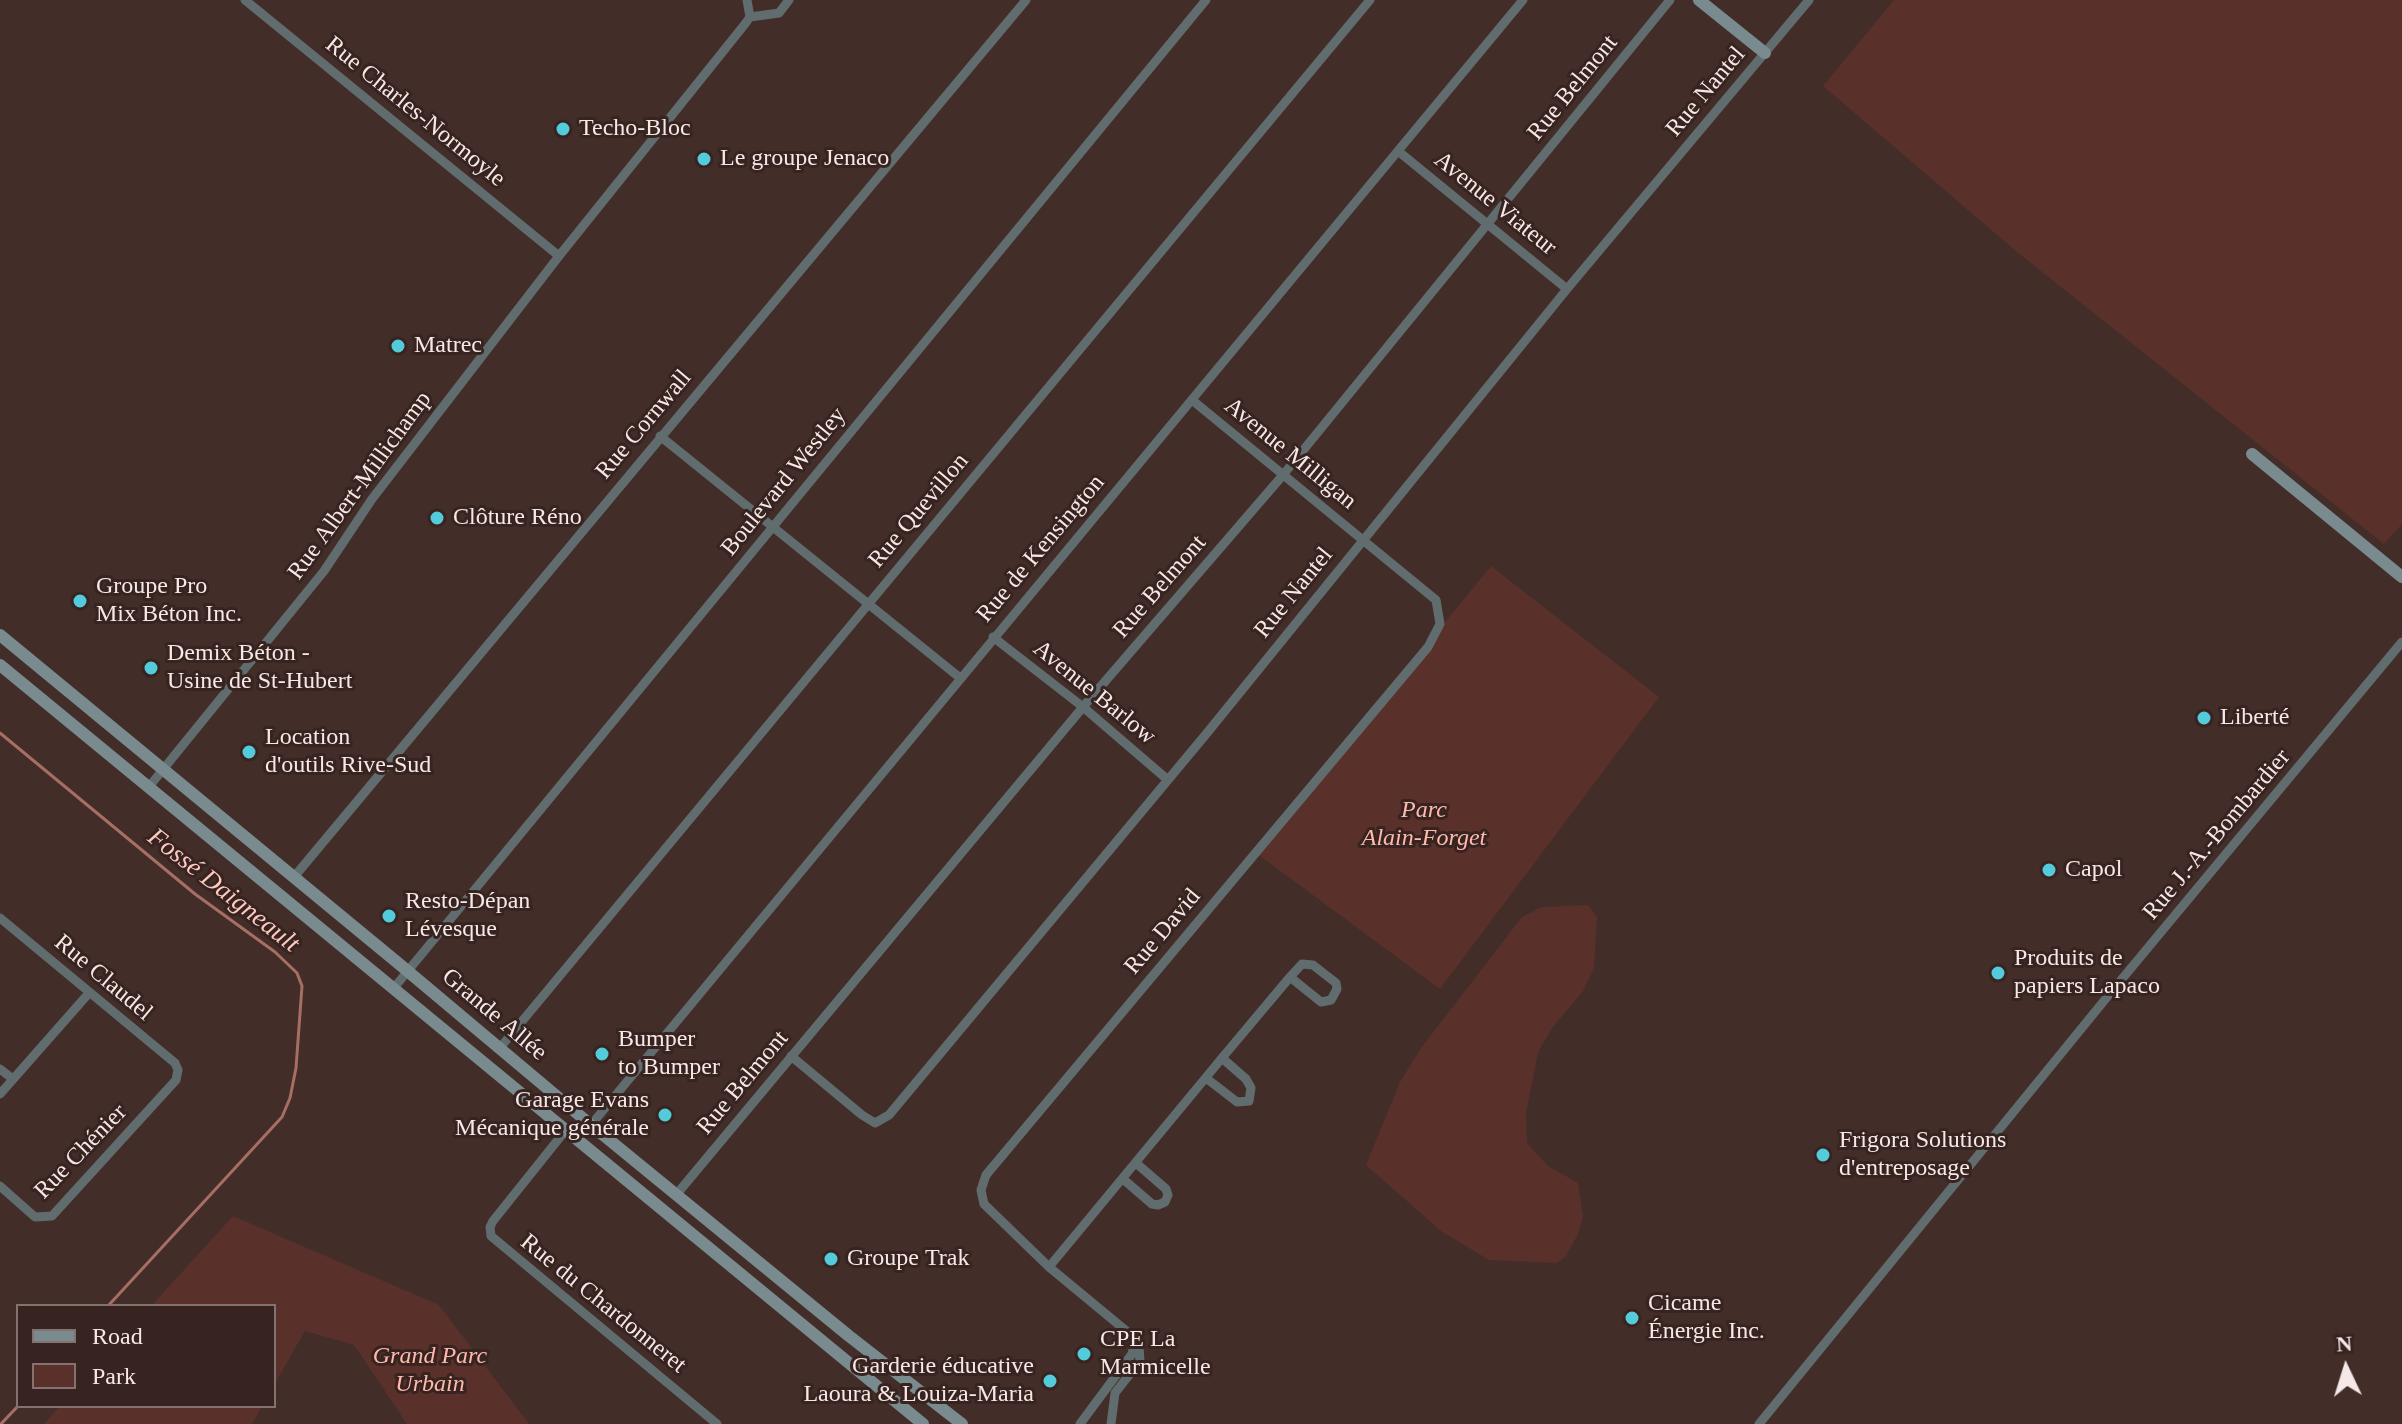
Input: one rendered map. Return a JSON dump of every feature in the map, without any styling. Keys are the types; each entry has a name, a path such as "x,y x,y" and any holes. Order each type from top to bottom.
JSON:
{"main road":[{"path":"1699,0 1765,53"},
{"path":"2252,454 2402,577"},
{"name":"Grande Allée","path":"0,635 676,1195 962,1424"},
{"name":"Grande Allée","path":"0,665 923,1424"}],"street":[{"name":"Rue Charles-Normoyle","path":"245,0 559,256"},
{"path":"747,0 750,17 779,13 789,0"},
{"name":"Rue Cornwall","path":"294,877 1026,0"},
{"name":"Boulevard Westley","path":"393,989 1206,0"},
{"name":"Rue Quevillon","path":"499,1049 1370,0"},
{"name":"Rue de Kensington","path":"591,1125 959,677 1523,0"},
{"name":"Rue Belmont","path":"676,1195 1083,707 1283,475 1670,0"},
{"name":"Rue Nantel","path":"791,1056 875,1123 889,1115 1168,780 1567,289 1809,0"},
{"name":"Rue Albert-Millichamp","path":"148,788 324,571 359,515 559,256 750,17"},
{"name":"Avenue Viateur","path":"1398,151 1567,289"},
{"name":"Avenue Milligan","path":"1192,400 1362,540"},
{"path":"660,436 959,677"},
{"name":"Rue David","path":"1135,1340 1049,1267 984,1204 981,1190 986,1175 1428,647 1440,624 1436,600 1362,540"},
{"name":"Avenue Barlow","path":"993,637 1083,707 1168,780"},
{"name":"Rue J.-A.-Bombardier","path":"1759,1424 2402,642"},
{"name":"Rue Claudel","path":"0,918 175,1063 178,1070"},
{"path":"1049,1267 1290,977 1306,963 1336,983 1337,989 1331,1000 1321,1002 1290,977"},
{"path":"0,1094 89,993"},
{"path":"1206,1078 1237,1102 1249,1101 1251,1088 1246,1079 1222,1058"},
{"path":"0,1069 13,1079"},
{"name":"Rue Chénier","path":"0,1186 35,1217 52,1216 176,1080 178,1070"},
{"name":"Rue du Chardonneret","path":"565,1131 493,1221 491,1236 712,1422"},
{"path":"1123,1179 1151,1203 1164,1203 1168,1195 1166,1189 1136,1163"},
{"path":"1080,1424 1132,1354 1135,1340"},
{"path":"1111,1424 1115,1393 1140,1361 1140,1349 1135,1340"}],"green space":[{"path":"1894,0 2402,0 2402,524 2384,544 2017,252 1823,86"},
{"name":"Parc Alain-Forget","path":"1491,566 1659,697 1440,989 1256,853"},
{"path":"1588,905 1597,917 1594,968 1583,991 1553,1027 1538,1052 1526,1114 1527,1143 1548,1166 1578,1183 1583,1216 1578,1234 1566,1256 1557,1263 1489,1260 1441,1231 1366,1165 1400,1082 1421,1048 1522,917 1542,907"},
{"name":"Grand Parc Urbain","path":"233,1216 439,1305 529,1424 407,1424 354,1345 305,1331 276,1382 276,1304 153,1304"},
{"path":"58,1408 261,1408 252,1424 44,1424"}],"waterway":[{"name":"Fossé Daigneault","path":"0,733 195,894 275,952 297,973 302,986 296,1068 290,1098 282,1117 110,1304"},
{"name":"Fossé Daigneault","path":"1,1424 16,1408"}],"place":[{"name":"Techo-Bloc","path":"563,129"},
{"name":"Le groupe Jenaco","path":"704,159"},
{"name":"Matrec","path":"398,346"},
{"name":"Clôture Réno","path":"437,518"},
{"name":"Groupe Pro Mix Béton Inc.","path":"80,601"},
{"name":"Demix Béton - Usine de St-Hubert","path":"151,668"},
{"name":"Liberté","path":"2204,718"},
{"name":"Location d'outils Rive-Sud","path":"249,752"},
{"name":"Capol","path":"2049,870"},
{"name":"Resto-Dépan Lévesque","path":"389,916"},
{"name":"Produits de papiers Lapaco","path":"1998,973"},
{"name":"Bumper to Bumper","path":"602,1054"},
{"name":"Garage Evans Mécanique générale","path":"665,1115"},
{"name":"Frigora Solutions d'entreposage","path":"1823,1155"},
{"name":"Groupe Trak","path":"831,1259"},
{"name":"Cicame Énergie Inc.","path":"1632,1318"},
{"name":"CPE La Marmicelle","path":"1084,1354"},
{"name":"Garderie éducative Laoura & Louiza-Maria","path":"1050,1381"}]}
